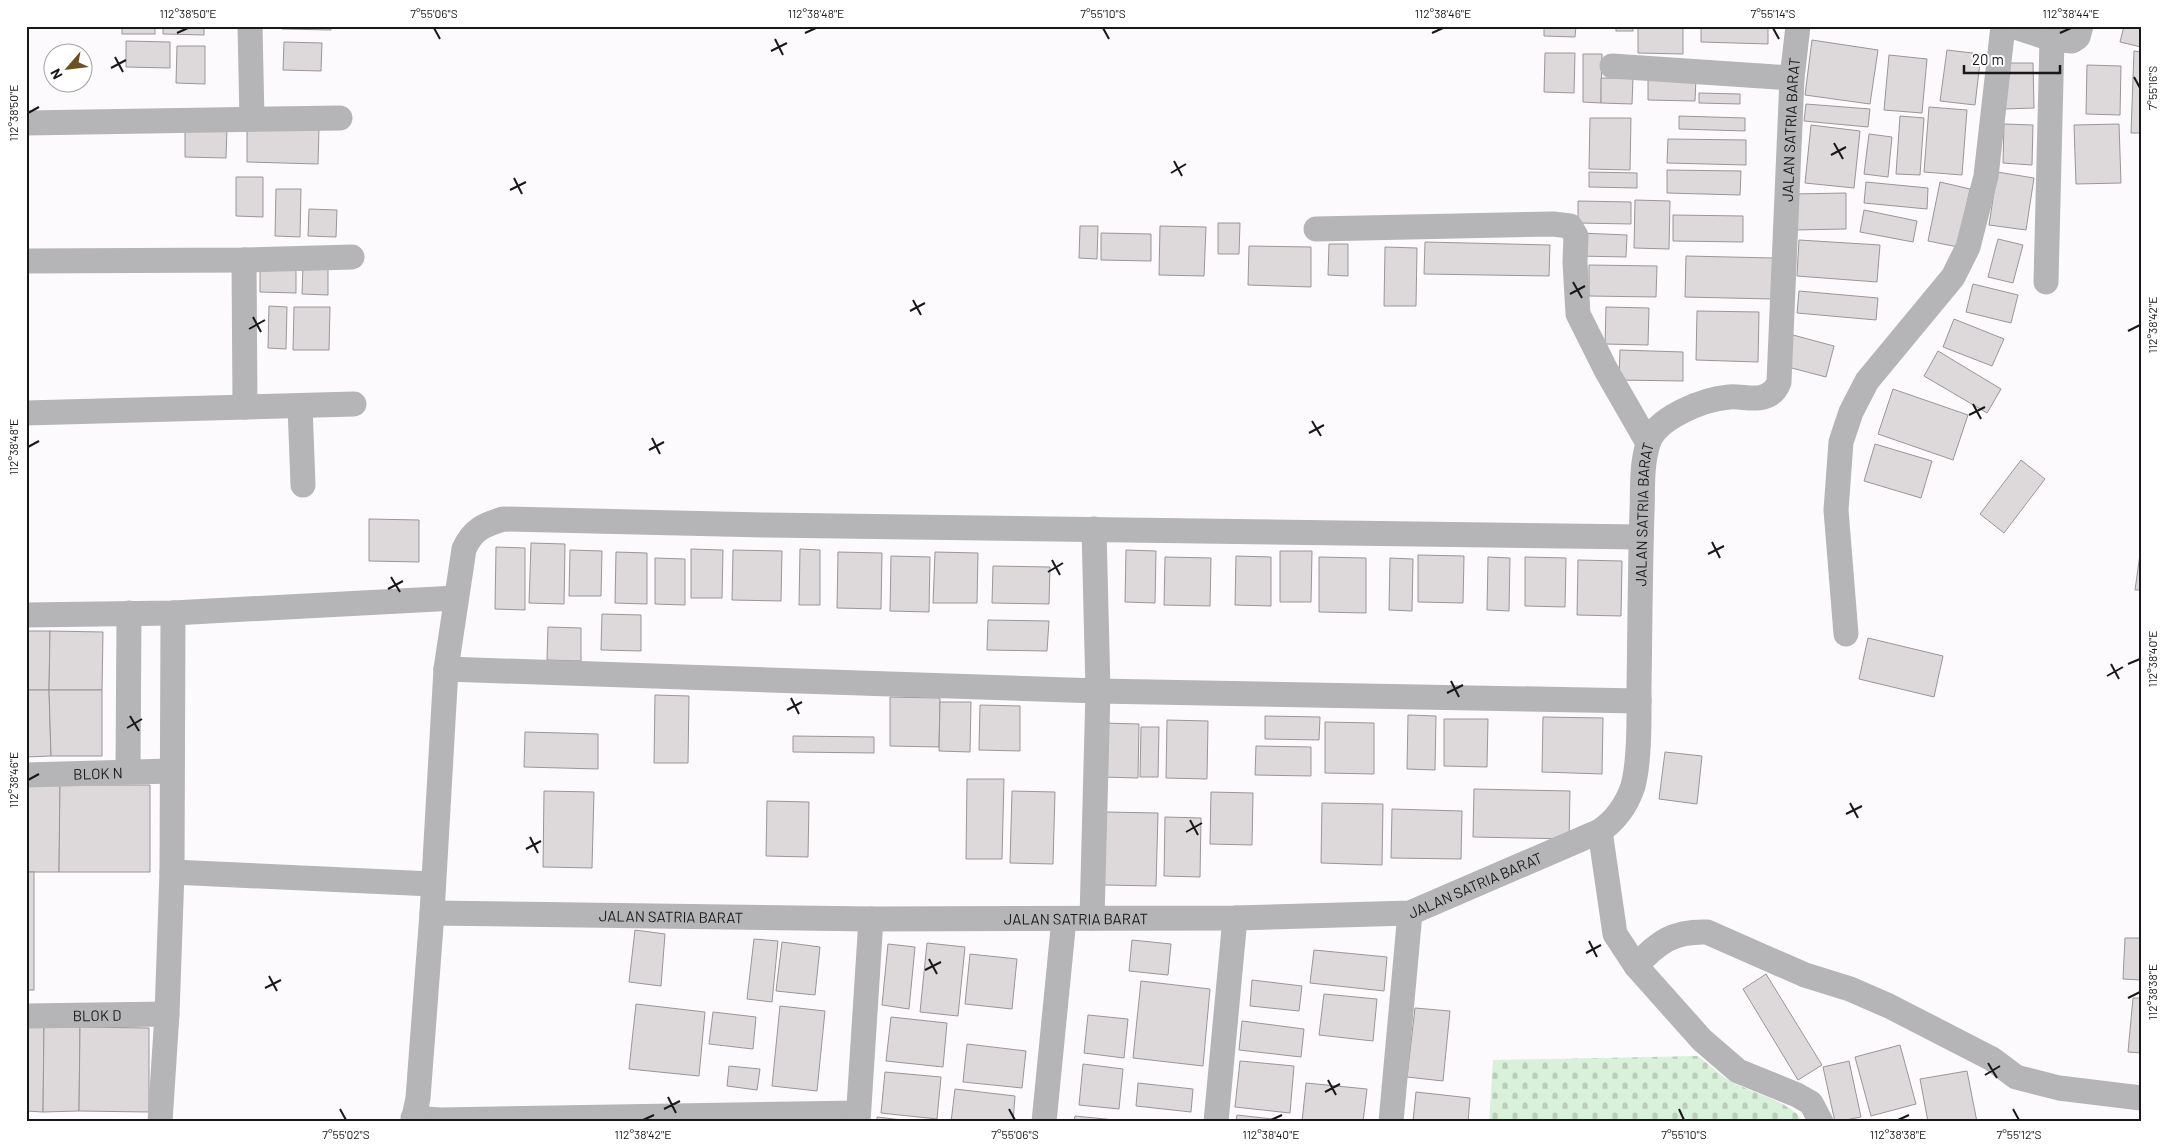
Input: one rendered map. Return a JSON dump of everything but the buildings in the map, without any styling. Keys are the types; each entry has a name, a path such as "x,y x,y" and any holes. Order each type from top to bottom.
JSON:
{"street":[{"path":"250,26 252,119"},
{"name":"JALAN SATRIA BARAT","path":"432,913 871,919 1064,919 1235,918 1410,912 1600,831 1619,813 1634,784 1638,739 1644,462 1648,443 1654,432 1686,408 1730,396 1762,397 1771,394 1777,387 1781,371 1792,78 1798,26"},
{"path":"1846,634 1836,510 1841,442 1850,412 1867,381 1953,277 1968,247 1986,176 2014,27 2052,39 2072,41 2078,37 2081,26"},
{"path":"2046,282 2052,39"},
{"path":"1612,66 1792,78"},
{"path":"26,123 340,118"},
{"path":"1316,229 1553,224 1570,226 1576,236 1575,262 1578,314 1602,363 1648,443"},
{"path":"26,261 244,260 352,257"},
{"path":"244,260 245,407"},
{"path":"26,412 354,404"},
{"path":"300,406 303,485"},
{"path":"871,919 858,1117 440,1121 415,1113 432,913 432,884 446,669 464,548 469,537 476,529 503,519 766,525 1641,537"},
{"path":"1092,918 1098,691 1094,529"},
{"path":"26,615 173,613 456,598"},
{"path":"128,771 129,613"},
{"path":"160,1122 168,1014 172,872 173,613"},
{"path":"446,669 1098,691 1639,701"},
{"name":"BLOK N","path":"26,775 171,771"},
{"path":"1600,831 1615,934 1636,966 1702,1040 1738,1071 1797,1095 1811,1103 1821,1122"},
{"path":"172,872 432,884"},
{"path":"1391,1122 1410,912"},
{"path":"1216,1122 1235,918"},
{"path":"1044,1122 1064,919"},
{"path":"1636,966 1650,951 1670,938 1692,932 1707,932 1805,975 1850,989 1889,1006 1992,1059 2016,1077 2067,1090 2141,1098"},
{"name":"BLOK D","path":"26,1016 168,1014"}],"green space":[{"path":"1698,1056 1719,1073 1740,1086 1791,1109 1802,1122 1489,1122 1493,1060"}]}
